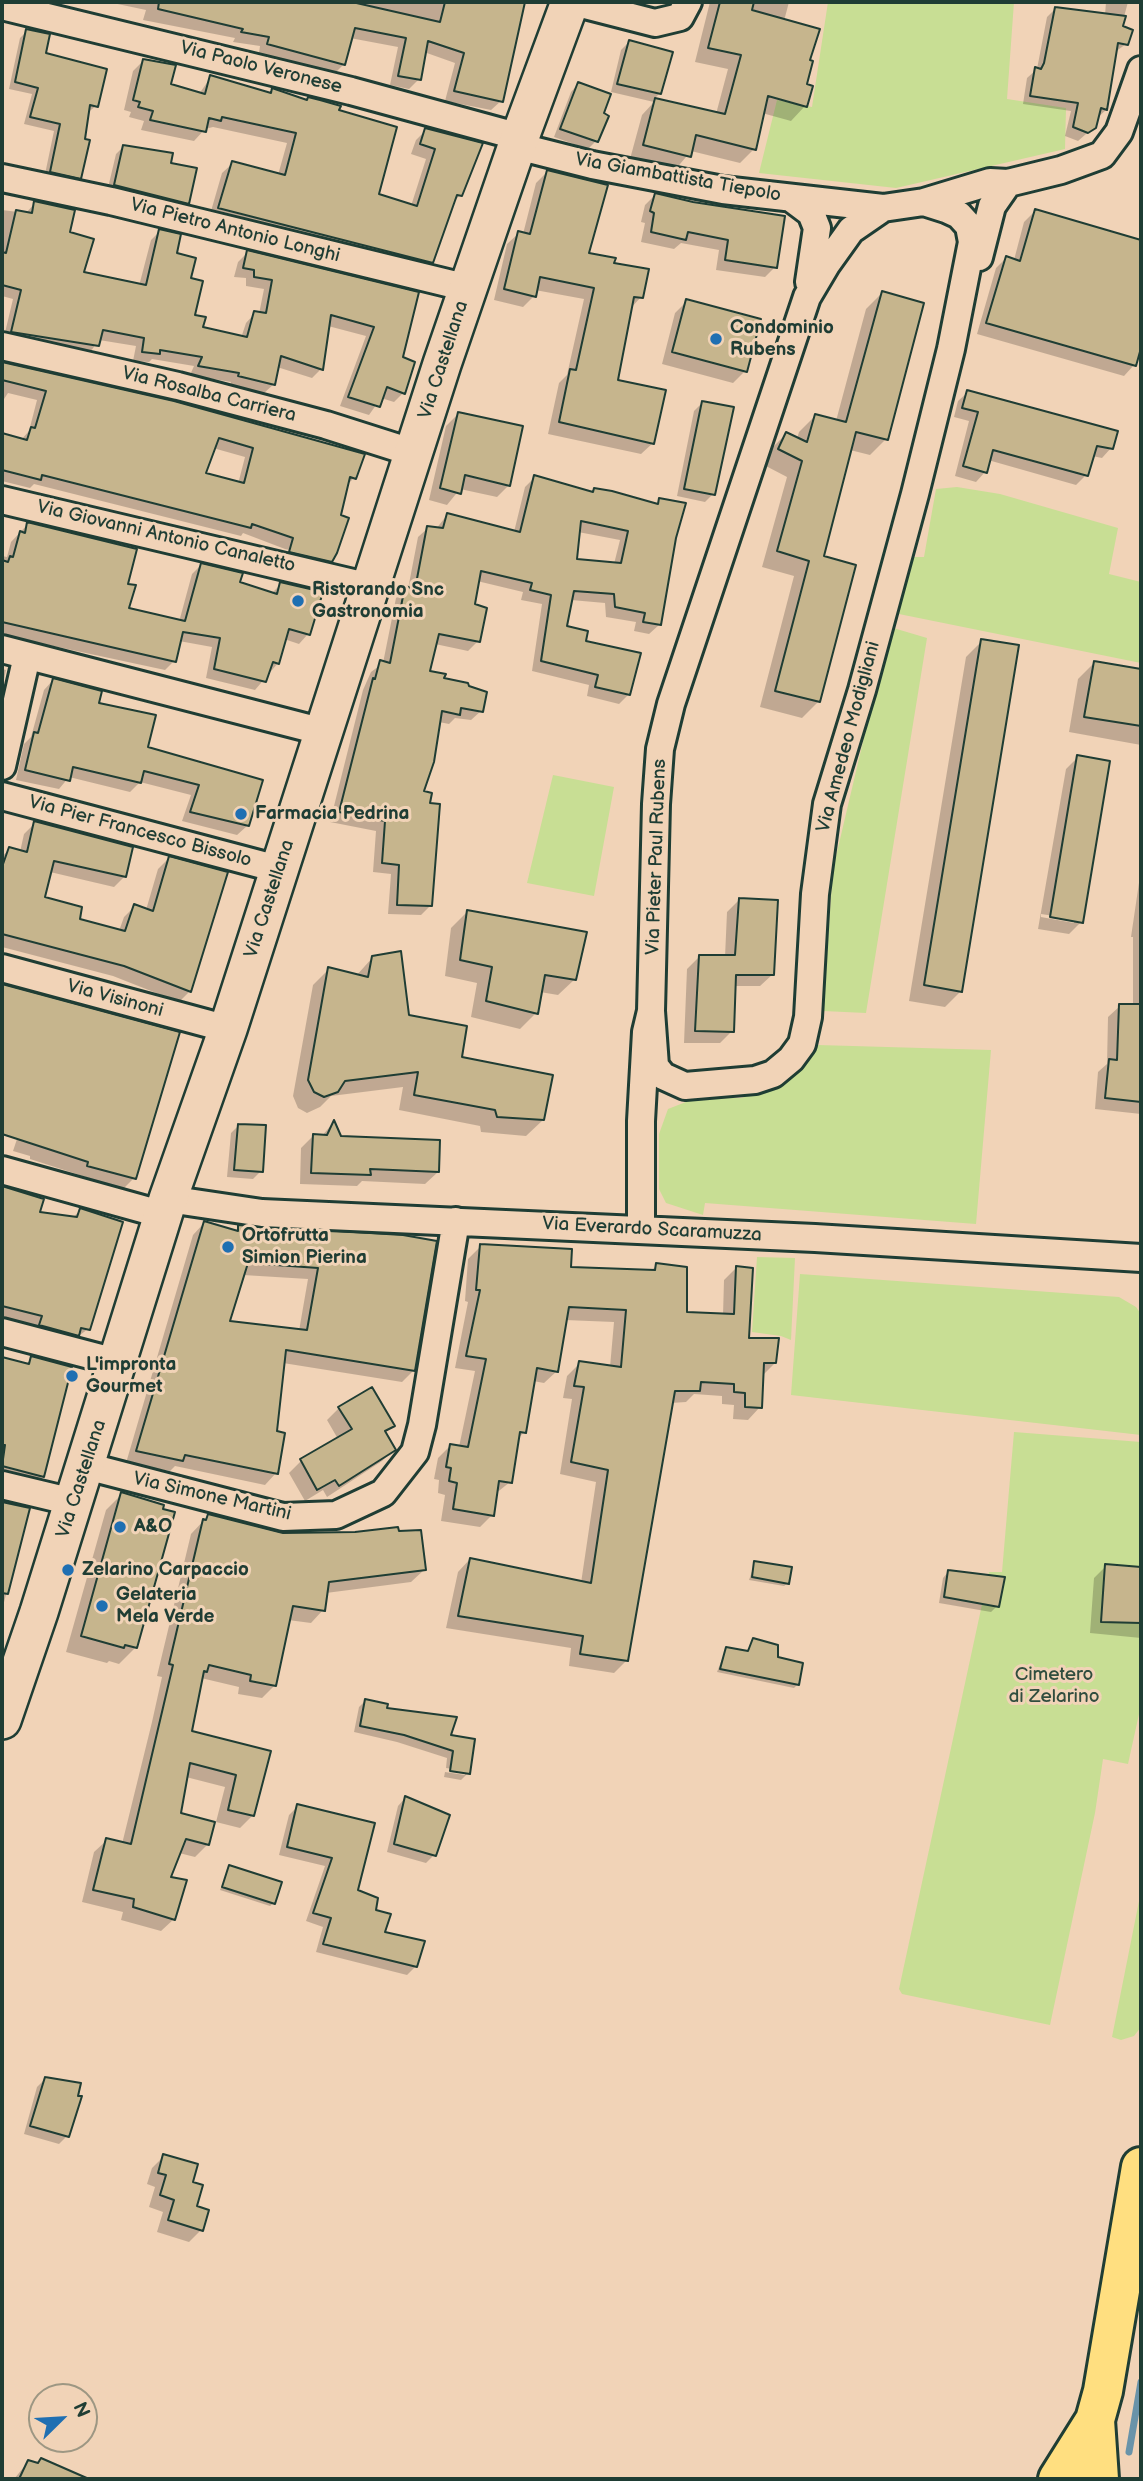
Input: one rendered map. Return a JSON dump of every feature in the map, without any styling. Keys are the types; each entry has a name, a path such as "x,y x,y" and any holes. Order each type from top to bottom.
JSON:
{"main road":[{"path":"1098,2479 1095,2420 1110,2353 1141,2167"},
{"path":"1058,2479 1095,2420"}],"street":[{"path":"572,2 654,23 680,17 688,2"},
{"name":"Via Castellana","path":"2,1720 120,1363 166,1207 228,1029 468,288 518,141 572,2"},
{"name":"Via Paolo Veronese","path":"2,6 351,90 518,141"},
{"name":"Via Giambattista Tiepolo","path":"518,141 592,165 791,198 873,215 990,182 1008,183 1102,155 1119,132 1141,70"},
{"name":"Via Pietro Antonio Longhi","path":"2,178 111,201 468,288"},
{"name":"Via Amedeo Modigliani","path":"640,1121 659,1099 685,1086 755,1080 773,1074 791,1059 802,1044 808,1017 815,894 827,804 862,690 951,349 992,206 1008,183"},
{"name":"Via Pieter Paul Rubens","path":"641,1230 640,1121 646,1032 651,1011 655,826 662,740 679,679 807,297 817,228 811,213 791,198"},
{"name":"Via Giambattista Tiepolo","path":"924,202 959,215 969,226"},
{"name":"Via Pieter Paul Rubens","path":"807,297 851,230 873,215"},
{"name":"Via Amedeo Modigliani","path":"951,349 972,242 969,226"},
{"name":"Via Rosalba Carriera","path":"2,346 178,386 326,425 414,453"},
{"name":"Via Giovanni Antonio Canaletto","path":"2,500 370,587"},
{"path":"2,766 14,652 324,732"},
{"name":"Via Pier Francesco Bissolo","path":"2,796 278,869"},
{"name":"Via Visinoni","path":"2,968 228,1029"},
{"path":"651,1011 654,1066 663,1076 685,1086"},
{"name":"Via Everardo Scaramuzza","path":"2,1170 166,1207 641,1230 1139,1260"},
{"name":"Via Simone Martini","path":"86,1466 283,1517 336,1515 383,1493 415,1452 422,1425 456,1221"},
{"path":"2,1332 120,1363"},
{"path":"2,1485 73,1502"}],"green space":[{"path":"828,2 1014,2 1007,99 1066,108 1065,149 896,188 759,173 777,100 812,107"},
{"path":"957,487 1000,494 1118,528 1109,574 1141,582 1141,663 894,613 912,557 924,557 936,489"},
{"path":"890,627 927,638 866,1013 823,1011 833,869"},
{"path":"553,775 614,787 594,896 527,883"},
{"path":"818,1045 991,1050 976,1224 705,1203 703,1215 666,1203 659,1189 659,1134 668,1109 696,1098 741,1098 776,1087 797,1071"},
{"path":"757,1257 795,1258 791,1340 752,1332"},
{"path":"800,1274 1119,1297 1136,1307 1141,1314 1141,1435 791,1395"},
{"name":"Cimetero di Zelarino","path":"1014,1432 1141,1442 1141,1705 1128,1764 1103,1759 1095,1813 1050,2025 902,1994 899,1989 989,1572 1002,1572"},
{"path":"1141,1891 1141,2027 1134,2036 1121,2040 1112,2037"}],"building":[{"path":"159,2 352,2 440,22 445,2 525,2 503,102 454,91 464,53 428,41 421,80 398,76 406,38 355,28 345,65 267,44 269,37 241,32 243,29 158,9"},
{"path":"720,2 754,2 752,10 820,29 810,60 813,61 807,84 813,86 807,107 768,96 756,150 696,135 691,157 643,145 655,98 725,114 741,55 708,48"},
{"path":"1055,7 1126,16 1123,26 1133,30 1128,45 1118,43 1107,110 1101,108 1096,128 1088,133 1073,127 1078,103 1030,96 1035,67 1041,69 1044,63"},
{"path":"26,29 50,34 46,53 107,69 98,107 90,105 85,139 90,140 81,179 50,172 60,124 30,117 38,88 15,82"},
{"path":"629,40 673,52 661,94 617,84"},
{"path":"143,59 176,65 171,84 205,94 210,75 271,93 272,88 307,100 308,97 320,100 341,106 339,110 397,127 379,194 417,206 435,149 420,144 425,128 483,143 462,196 457,195 433,263 218,208 232,161 285,175 296,133 222,117 221,121 209,118 206,132 150,120 153,111 138,107 140,102 133,100"},
{"path":"578,82 611,94 604,113 609,116 598,142 560,129"},
{"path":"123,145 173,153 171,163 197,168 189,204 114,185"},
{"path":"547,170 608,185 589,253 616,258 614,263 649,269 643,298 634,297 618,380 666,390 654,444 559,422 570,369 576,370 594,288 540,277 536,297 504,289 518,231 530,234"},
{"path":"655,193 693,202 785,216 777,268 725,260 728,240 688,232 686,240 651,232 654,213 650,211"},
{"path":"34,201 75,210 70,232 94,239 84,272 146,285 159,229 181,234 177,253 196,258 191,278 203,281 195,315 206,317 203,327 247,337 254,311 266,313 272,280 254,277 254,270 243,268 247,250 419,292 403,357 415,362 405,394 387,387 380,407 348,397 374,327 331,315 323,370 281,356 275,385 238,376 239,373 198,366 202,357 160,350 160,354 142,352 144,338 103,330 99,346 11,332 21,290 2,285 2,252 6,253 16,210 32,213"},
{"path":"1035,209 1141,240 1141,348 1136,366 986,323 1006,256 1020,261"},
{"path":"882,291 924,303 888,440 856,432 824,556 856,565 820,702 775,691 809,561 777,551 802,461 778,449 786,432 807,442 815,414 846,422"},
{"name":"Condominio Rubens","path":"686,299 761,319 747,372 672,352"},
{"path":"2,362 174,401 365,454 356,479 350,477 341,515 349,518 337,553 332,562 289,552 293,538 252,524 251,528 42,475 41,480 2,470 2,433 27,440 31,427 35,428 46,391 2,380","holes":["219,438 253,448 244,483 206,473"]},
{"path":"967,390 1118,431 1113,449 1097,446 1088,476 993,450 987,473 963,466 978,412 962,408"},
{"path":"702,401 734,407 715,495 684,489"},
{"path":"458,412 523,426 510,486 465,475 461,494 440,488"},
{"path":"534,475 593,492 594,488 612,491 658,504 659,498 686,503 676,538 661,625 643,622 645,613 615,607 614,594 574,591 567,626 588,631 586,641 641,653 630,695 595,687 598,675 541,661 551,595 530,590 532,583 481,571 475,604 487,608 480,642 439,634 430,671 446,674 444,678 468,683 469,686 487,692 483,712 461,708 460,715 442,711 434,762 424,791 432,793 430,803 440,804 432,906 397,905 399,865 382,863 385,821 339,812 373,678 375,679 380,660 390,663 405,586 415,589 427,526 443,528 447,513 520,532","holes":["581,521 628,531 621,563 577,559"]},
{"path":"27,522 137,549 128,584 136,585 129,608 185,621 201,563 243,573 240,582 277,594 280,582 323,592 310,635 289,629 279,664 273,662 266,682 214,669 220,638 183,632 176,662 2,622 2,560 8,562 10,556 13,557 20,531 25,533"},
{"path":"981,639 1019,645 962,992 924,985"},
{"path":"1094,661 1141,669 1141,726 1084,717"},
{"path":"53,678 102,691 99,703 156,715 148,747 263,780 249,826 190,812 199,785 144,771 141,783 73,767 70,781 25,770 34,732 38,733"},
{"path":"1077,755 1110,761 1083,923 1050,917"},
{"path":"34,821 133,847 126,877 54,861 45,897 82,907 80,919 125,931 134,904 153,911 169,856 228,872 191,992 124,966 2,934 2,867 9,847 27,852"},
{"path":"739,898 778,900 774,975 736,975 734,1032 695,1031 699,955 735,955"},
{"path":"467,910 587,932 576,980 545,975 538,1014 486,1001 492,967 460,960"},
{"path":"401,951 409,1015 467,1026 462,1057 553,1075 544,1120 497,1117 495,1110 414,1095 418,1072 345,1081 338,1092 324,1097 314,1092 308,1080 328,967 368,977 372,956"},
{"path":"2,984 180,1032 136,1179 87,1166 88,1162 2,1134"},
{"path":"1119,1004 1141,1004 1141,1102 1105,1098 1109,1059 1117,1060"},
{"path":"334,1120 341,1136 440,1140 439,1172 370,1169 371,1175 311,1173 313,1134 327,1135"},
{"path":"238,1124 266,1125 263,1172 234,1170"},
{"path":"2,1186 44,1199 40,1212 77,1217 80,1208 123,1222 90,1330 81,1328 79,1336 39,1325 42,1316 2,1306"},
{"path":"204,1221 238,1231 238,1225 403,1235 437,1241 415,1371 286,1350 277,1431 285,1433 278,1474 185,1455 183,1461 136,1451","holes":["248,1263 318,1268 307,1330 230,1321"]},
{"path":"480,1244 572,1249 571,1267 655,1270 656,1263 687,1267 687,1312 734,1314 736,1266 753,1268 749,1338 779,1338 776,1363 764,1363 762,1408 745,1407 745,1393 734,1392 734,1384 701,1382 700,1391 675,1391 628,1661 580,1654 583,1636 458,1616 470,1558 591,1583 608,1470 571,1462 584,1387 574,1386 579,1361 621,1367 626,1310 569,1307 558,1372 537,1368 526,1433 520,1432 512,1483 499,1481 494,1516 453,1509 457,1483 449,1481 451,1468 446,1467 450,1444 468,1447 486,1359 466,1356 480,1290 476,1290"},
{"path":"31,1356 72,1367 44,1477 2,1466 5,1445 2,1445 2,1357 29,1364"},
{"path":"372,1387 395,1426 385,1431 396,1450 339,1486 335,1480 317,1490 300,1459 352,1429 338,1407"},
{"path":"121,1492 164,1505 163,1509 175,1512 137,1648 125,1645 124,1648 81,1636"},
{"path":"2,1502 30,1508 8,1594 2,1593"},
{"path":"208,1514 283,1533 355,1532 398,1527 399,1531 421,1530 426,1570 329,1582 325,1611 293,1606 276,1686 250,1681 251,1675 209,1665 207,1672 204,1671 192,1731 271,1751 254,1816 228,1810 236,1775 190,1763 181,1813 215,1822 209,1845 186,1839 171,1877 187,1880 175,1920 133,1907 134,1899 93,1890 106,1838 131,1844 173,1665 169,1664 203,1519 206,1520"},
{"path":"754,1561 792,1567 789,1584 752,1577"},
{"path":"1105,1564 1141,1567 1141,1623 1101,1622"},
{"path":"948,1570 1005,1577 999,1607 944,1597"},
{"path":"753,1638 778,1645 778,1657 803,1663 799,1685 720,1669 726,1647 748,1651"},
{"path":"365,1699 388,1704 387,1708 457,1717 451,1735 475,1739 470,1774 450,1771 453,1751 404,1735 360,1726"},
{"path":"405,1796 450,1815 436,1856 394,1844"},
{"path":"297,1804 375,1823 358,1890 378,1898 376,1910 391,1914 385,1932 425,1941 417,1967 323,1944 331,1918 313,1913 332,1858 287,1847"},
{"path":"229,1865 282,1882 275,1904 222,1887"},
{"path":"45,2077 81,2083 78,2096 82,2096 69,2137 30,2126"},
{"path":"163,2154 198,2164 193,2182 203,2185 197,2206 209,2210 203,2231 168,2220 174,2200 160,2195 166,2175 158,2173"},
{"path":"41,2458 89,2479 19,2479 28,2460 38,2463"}],"waterway":[{"path":"1129,2452 1141,2382"}],"place":[{"name":"Condominio Rubens","path":"716,339"},
{"name":"Ristorando Snc Gastronomia","path":"298,601"},
{"name":"Farmacia Pedrina","path":"241,814"},
{"name":"Ortofrutta Simion Pierina","path":"228,1247"},
{"name":"L'impronta Gourmet","path":"72,1376"},
{"name":"A&O","path":"120,1527"},
{"name":"Zelarino Carpaccio","path":"68,1570"},
{"name":"Gelateria Mela Verde","path":"102,1606"}]}
